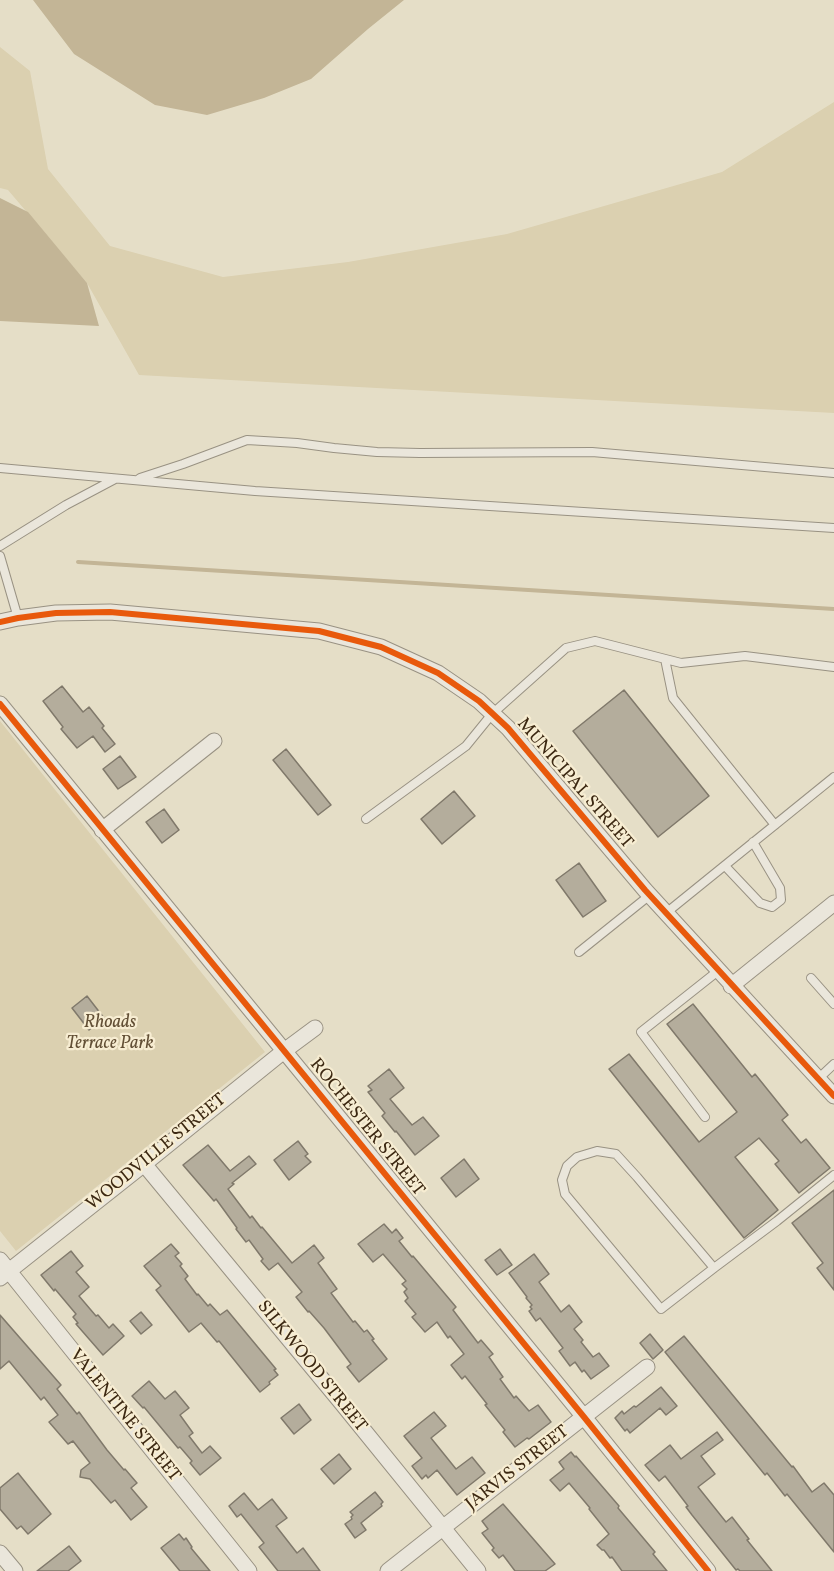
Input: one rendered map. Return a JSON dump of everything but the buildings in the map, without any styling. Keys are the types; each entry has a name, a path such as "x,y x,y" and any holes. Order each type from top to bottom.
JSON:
{"street":[{"name":"MUNICIPAL STREET","path":"0,622 56,613 110,612 319,631 381,646 438,673 479,701 508,728 666,914 834,1096"},
{"name":"ROCHESTER STREET","path":"0,704 708,1571"},
{"path":"102,830 214,741"},
{"path":"731,986 834,903"},
{"name":"WOODVILLE STREET","path":"3,1269 144,1164 315,1028"},
{"name":"SILKWOOD STREET","path":"144,1164 478,1571"},
{"name":"VALENTINE STREET","path":"3,1269 249,1571"},
{"name":"JARVIS STREET","path":"388,1571 647,1367"},
{"path":"0,1553 15,1571"}],"lane":[{"path":"135,479 247,440 366,451 420,453 592,452 834,473"},
{"path":"0,468 255,491 834,528"},
{"path":"0,546 66,505 116,479"},
{"path":"0,556 18,618"},
{"path":"366,819 466,746 492,714 566,648 595,641 681,663 745,657 834,667"},
{"path":"665,659 673,698 775,825"},
{"path":"666,914 834,777"},
{"path":"725,866 760,903 772,907 781,900 780,888 753,842"},
{"path":"579,952 650,895"},
{"path":"705,1117 640,1032 718,971"},
{"path":"811,978 834,1004"},
{"path":"818,1079 834,1064"},
{"path":"714,1268 616,1154 597,1151 577,1157 567,1166 562,1180 565,1194 661,1308 777,1221 834,1175"}],"green space":[{"path":"0,47 30,71 48,169 110,246 223,277 348,262 507,234 722,172 834,102 834,413 139,375 87,283 8,190 0,188"},
{"name":"Rhoads Terrace Park","path":"0,721 265,1052 16,1251 0,1231"}],"shaded area":[{"path":"33,0 404,0 311,79 264,98 207,115 155,105 74,54"},
{"path":"0,198 28,212 87,283 99,326 0,321"}],"waterway":[{"path":"78,562 834,609"}],"cycle path":[{"path":"0,622 56,613 110,612 319,631 381,647 438,673 479,701 508,728 645,890 834,1096"},
{"path":"0,704 708,1571"}]}
